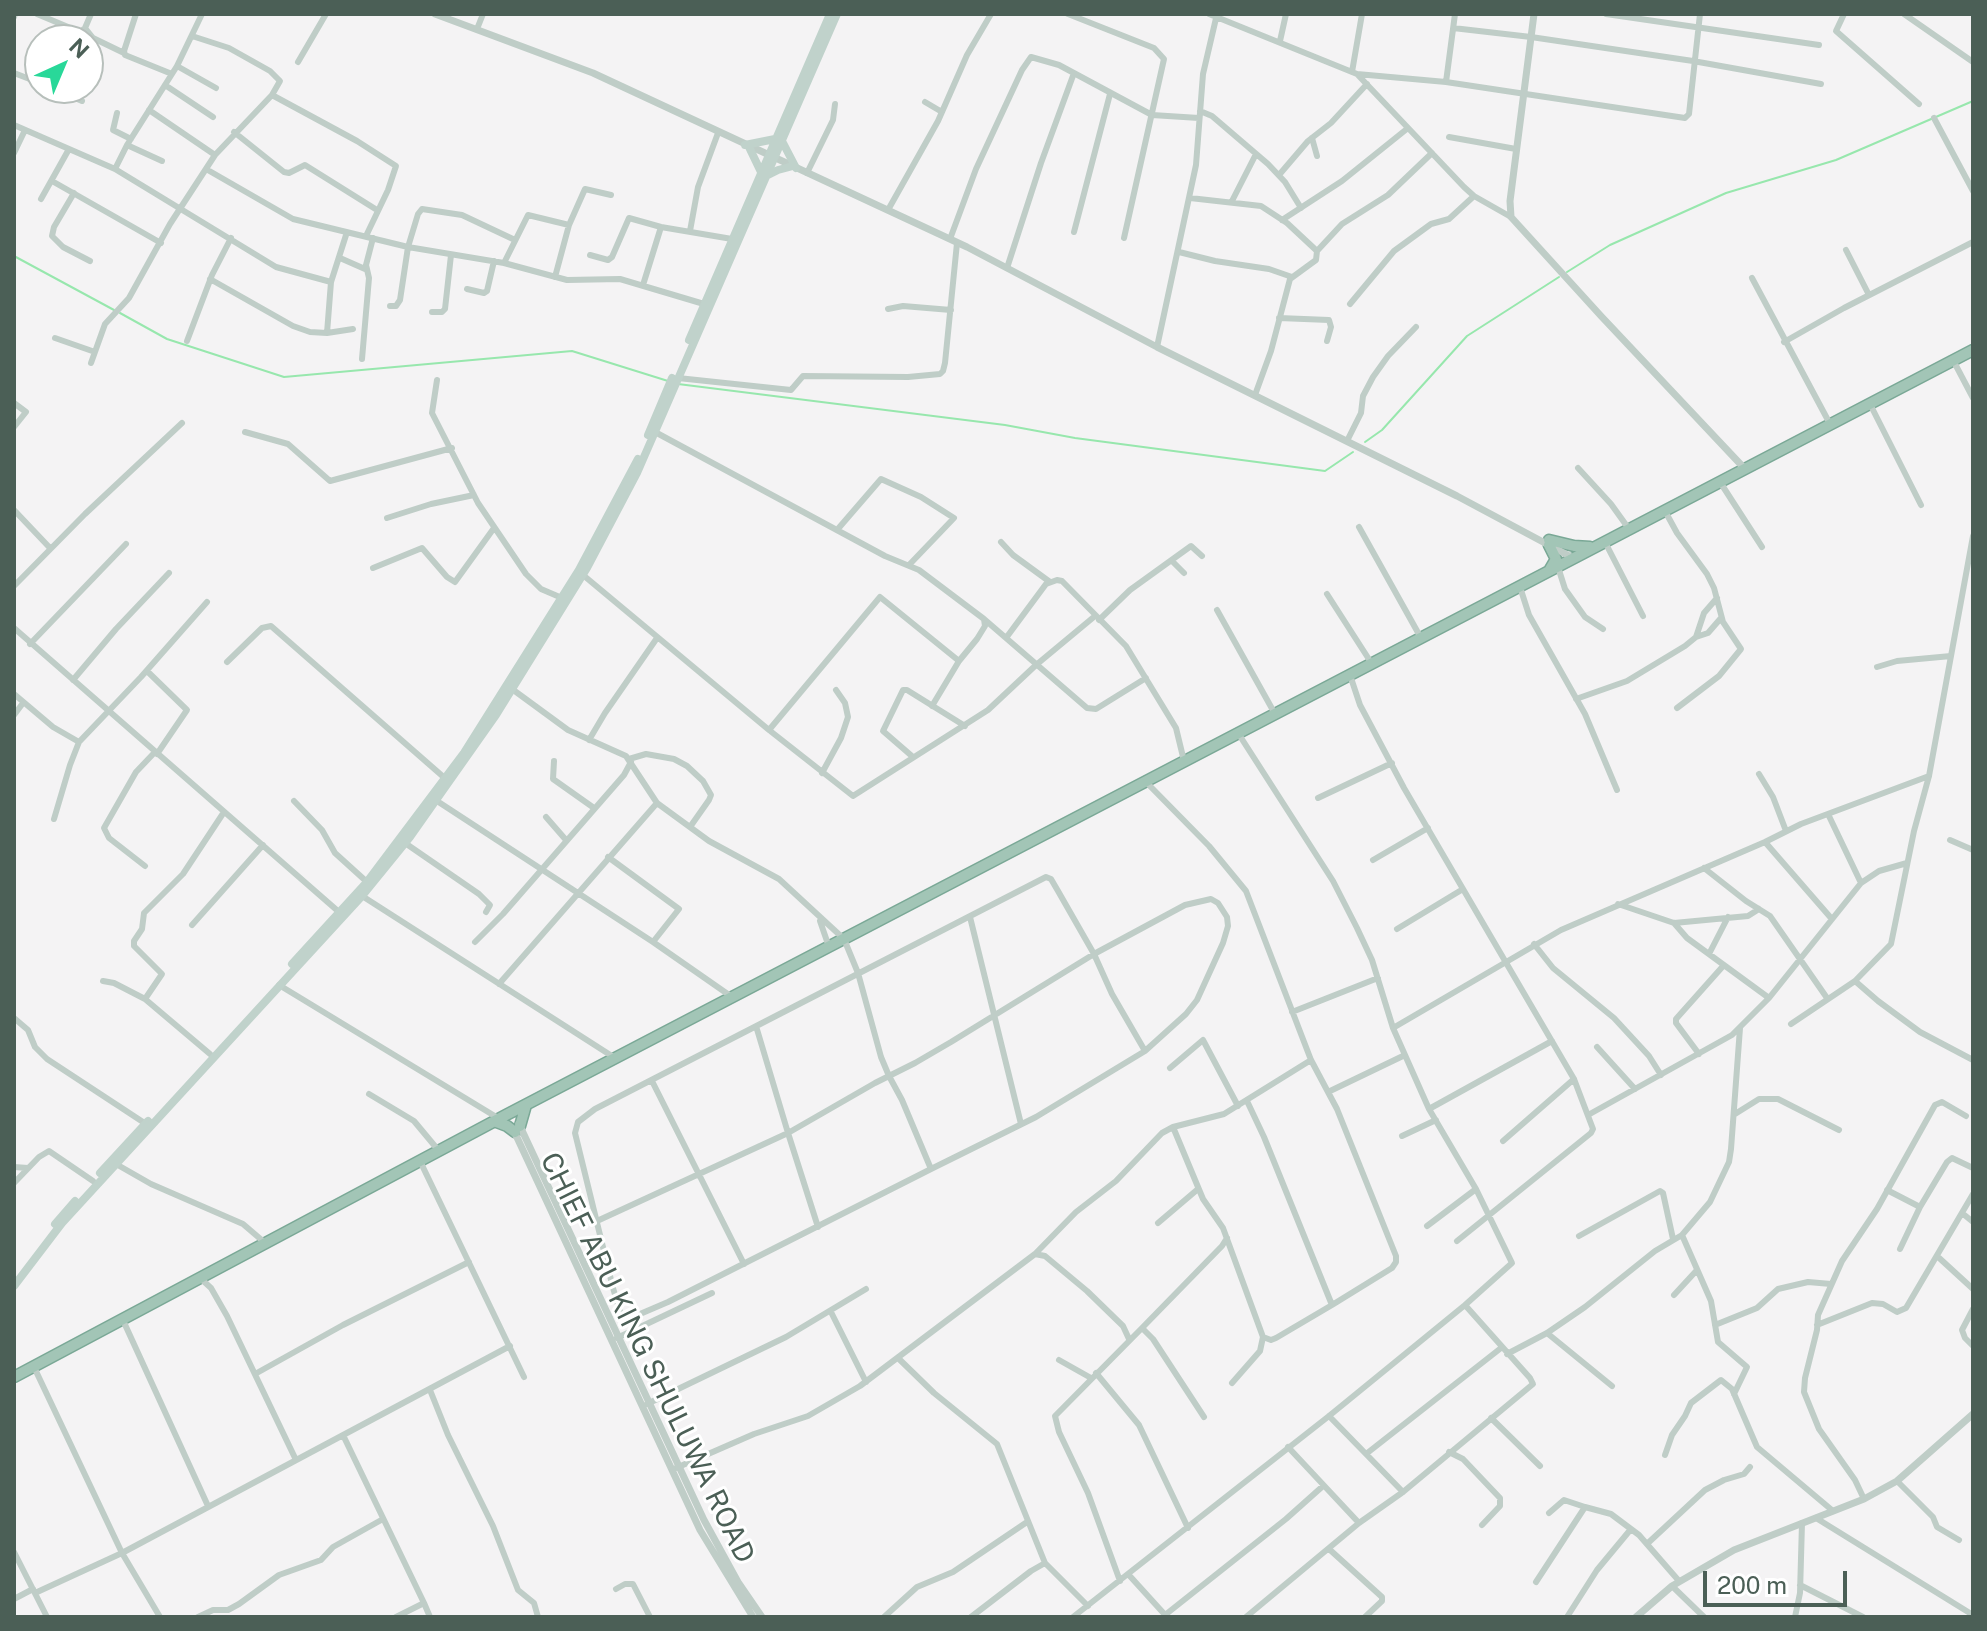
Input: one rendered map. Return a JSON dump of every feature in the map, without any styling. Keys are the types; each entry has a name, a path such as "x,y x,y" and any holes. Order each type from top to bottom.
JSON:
{"highway":[{"path":"14,1377 504,1116 1973,350"},
{"path":"1549,542 1574,546 1600,544"},
{"path":"1547,573 1556,559 1549,542"},
{"path":"504,1116 507,1126 517,1129 526,1105"},
{"path":"14,1371 34,1365"}],"main road":[{"path":"779,140 830,14"},
{"path":"14,1277 93,1181 275,987 339,912 360,894 448,780 512,689 583,575 625,498 771,156 837,14"},
{"path":"763,175 747,146 779,140"},
{"path":"14,1286 62,1223 360,894 437,801 562,598 634,467 732,239 763,175 794,167 779,140"}],"street":[{"path":"37,14 61,24"},
{"path":"124,53 136,14"},
{"path":"115,169 177,66 202,14"},
{"path":"298,62 326,14"},
{"path":"435,14 593,73 954,241 1157,347 1576,556"},
{"path":"477,29 483,14"},
{"path":"888,210 991,14"},
{"path":"1068,14 1161,53 1164,59 1124,238"},
{"path":"1280,41 1286,14"},
{"path":"1354,73 1362,14"},
{"path":"1446,82 1455,14"},
{"path":"1511,217 1510,201 1534,14"},
{"path":"1606,14 1819,45"},
{"path":"1354,73 1446,82 1685,118 1689,114 1700,14"},
{"path":"1844,14 1836,31 1919,104"},
{"path":"1904,14 1973,62"},
{"path":"1157,347 1196,165 1203,74 1214,15 1354,73 1367,84 1474,196 1511,217 1745,469"},
{"path":"1453,28 1693,61 1821,84"},
{"path":"91,363 105,324 129,298 215,155 272,95 280,81 277,76 229,48 192,36"},
{"path":"104,43 128,58 172,74"},
{"path":"678,378 791,390 803,376 940,374 944,370 951,310 954,241 976,169 1027,61 1035,57 1074,73 1152,115 1212,116 1279,175 1301,208"},
{"path":"177,66 216,88"},
{"path":"1007,268 1028,199 1074,73"},
{"path":"1279,175 1367,84"},
{"path":"165,85 213,117"},
{"path":"1074,232 1110,94"},
{"path":"272,95 396,166 369,237 362,359"},
{"path":"925,102 942,112"},
{"path":"807,173 833,120 835,104"},
{"path":"149,110 215,155"},
{"path":"117,113 113,130 162,161"},
{"path":"1934,118 1973,191"},
{"path":"14,125 115,169 276,267 331,282"},
{"path":"1282,220 1342,181 1408,128"},
{"path":"14,153 25,130"},
{"path":"234,132 284,172 289,173 305,165 377,210"},
{"path":"690,231 698,187 718,133"},
{"path":"1449,137 1516,149"},
{"path":"1312,138 1317,156"},
{"path":"41,199 69,149"},
{"path":"1255,395 1271,351 1288,281 1316,260 1317,251 1342,224 1388,195 1432,153"},
{"path":"1232,201 1256,154"},
{"path":"1963,172 1973,167"},
{"path":"206,169 287,217 408,247 504,263 567,280 620,279 704,304"},
{"path":"52,181 161,243"},
{"path":"555,277 569,225 585,189 611,195"},
{"path":"74,193 52,236 63,247 90,261"},
{"path":"1350,304 1394,251 1431,224 1449,219 1474,196"},
{"path":"1190,198 1261,206 1317,251"},
{"path":"390,306 396,306 400,300 408,247 418,214 425,208 462,215 515,240"},
{"path":"504,263 528,215 569,225"},
{"path":"590,255 608,260 612,257 629,218 661,227 732,239"},
{"path":"643,285 661,227"},
{"path":"327,333 331,282 347,232"},
{"path":"187,341 210,279 231,238"},
{"path":"1784,342 1973,242"},
{"path":"1846,250 1869,295"},
{"path":"1179,252 1269,269 1292,277"},
{"path":"432,312 445,309 451,255"},
{"path":"340,258 365,269"},
{"path":"467,289 487,291 494,261"},
{"path":"1752,278 1830,424"},
{"path":"210,279 293,326 310,332 353,329"},
{"path":"888,309 903,306 951,310"},
{"path":"1279,318 1329,320 1331,327 1327,341"},
{"path":"1347,441 1361,413 1363,396 1373,377 1416,327"},
{"path":"55,338 95,352"},
{"path":"1953,360 1973,398"},
{"path":"437,380 432,413 474,495 530,579 541,589 562,598"},
{"path":"14,403 26,412 14,427"},
{"path":"1870,404 1921,505"},
{"path":"14,586 182,423"},
{"path":"245,432 288,444 330,481 452,448"},
{"path":"655,432 889,559 909,565 1006,638 1074,698 1093,710 1146,678"},
{"path":"1578,468 1629,529"},
{"path":"837,530 881,479 921,497 954,518 909,565"},
{"path":"1720,482 1762,547"},
{"path":"387,518 474,495"},
{"path":"14,510 50,548"},
{"path":"1665,511 1707,574 1721,618 1740,646 1739,653 1719,676 1677,708"},
{"path":"1359,527 1421,638"},
{"path":"373,568 424,548 447,577 455,582 494,528"},
{"path":"1791,1024 1855,981 1891,944 1929,776 1973,536"},
{"path":"1001,542 1013,555 1050,582 1062,581 1126,646 1176,728 1184,761"},
{"path":"30,644 126,544"},
{"path":"1600,544 1643,616"},
{"path":"583,575 853,796 965,726 1006,696 1036,665 1130,590 1193,546 1202,556"},
{"path":"1172,561 1184,573"},
{"path":"1558,567 1565,589 1585,617 1603,629"},
{"path":"73,680 169,573"},
{"path":"1006,638 1050,582"},
{"path":"1520,587 1529,615 1576,699 1617,790"},
{"path":"1327,594 1372,664"},
{"path":"769,730 880,597 959,661"},
{"path":"1696,637 1704,613 1717,598"},
{"path":"54,819 79,742 207,602"},
{"path":"1217,610 1275,714"},
{"path":"1576,699 1627,681 1696,637 1708,633 1721,618"},
{"path":"932,706 986,623"},
{"path":"227,662 262,628 271,626 448,780"},
{"path":"14,628 339,912"},
{"path":"589,740 657,638"},
{"path":"1877,667 1897,661 1951,656"},
{"path":"145,866 109,838 104,828 136,772 156,753 187,710 147,671"},
{"path":"1350,675 1360,705 1428,828 1574,1079 1593,1132 1457,1241"},
{"path":"512,689 553,720 630,760 657,803 749,865 779,879 844,939 858,973 881,1057 931,1169"},
{"path":"913,757 884,733 884,726 905,689 965,726"},
{"path":"822,773 841,738 848,717 845,703 836,690"},
{"path":"14,694 66,736 79,742"},
{"path":"14,715 23,703"},
{"path":"1073,1617 1329,1416 1512,1263 1476,1189 1429,1109 1393,1028 1372,960 1333,881 1238,733"},
{"path":"630,760 646,754 666,757 687,766 703,781 711,795 690,827"},
{"path":"475,942 627,771 630,760"},
{"path":"554,761 553,779 594,808"},
{"path":"1318,798 1392,763"},
{"path":"627,771 636,771"},
{"path":"1759,774 1773,797 1786,831"},
{"path":"1393,1028 1534,944 1618,904 1786,831 1929,776"},
{"path":"1146,782 1209,846 1246,891 1311,1060 1328,1092 1396,1256 1392,1268 1332,1305 1276,1338 1267,1340 1263,1337"},
{"path":"294,801 316,822 335,853 367,882"},
{"path":"437,801 732,997"},
{"path":"499,984 657,803"},
{"path":"145,999 162,974 134,946 142,929 144,913 183,874 224,812"},
{"path":"1828,814 1861,883"},
{"path":"546,817 566,840"},
{"path":"1373,860 1428,828"},
{"path":"1950,840 1973,850"},
{"path":"1765,842 1831,918"},
{"path":"405,843 485,898 490,905 486,912"},
{"path":"192,925 263,845"},
{"path":"608,857 679,909 653,942"},
{"path":"1588,1115 1740,1028 1802,959 1861,883 1879,871 1907,863"},
{"path":"1704,868 1717,881 1770,916 1827,998"},
{"path":"597,1221 788,1133 992,1017 1094,954 1185,905 1211,899 1223,909 1228,926 1223,943 1197,1000 1145,1051 1021,1124 633,1320 626,1320 615,1297 578,1149 575,1133 578,1122 595,1109 1047,877 1053,882 1094,954 1112,994 1145,1051"},
{"path":"1397,929 1463,889"},
{"path":"360,894 615,1058"},
{"path":"1618,904 1674,923 1748,916 1759,909"},
{"path":"970,917 992,1017 1021,1124"},
{"path":"1709,954 1728,917"},
{"path":"819,918 829,947"},
{"path":"1674,923 1687,938 1769,998"},
{"path":"1534,944 1553,968 1614,1018 1649,1056 1661,1075"},
{"path":"1699,1054 1676,1019 1724,965"},
{"path":"1292,1012 1378,978"},
{"path":"103,981 114,983 145,999 210,1054"},
{"path":"1855,981 1904,1021 1973,1060"},
{"path":"275,987 504,1116"},
{"path":"14,1018 28,1030 35,1047 47,1059 146,1124"},
{"path":"756,1026 818,1227"},
{"path":"1507,1354 1547,1333 1682,1235 1710,1202 1729,1162 1740,1028"},
{"path":"1170,1068 1203,1040 1238,1106"},
{"path":"1429,1109 1552,1041"},
{"path":"1597,1047 1635,1089"},
{"path":"1328,1092 1405,1055"},
{"path":"762,1617 711,1535 676,1468 754,1434 808,1416 866,1382 1035,1254 1084,1205 1116,1181 1162,1133 1173,1127 1218,1117 1311,1060"},
{"path":"1503,1141 1574,1079"},
{"path":"652,1081 744,1264"},
{"path":"369,1094 414,1121 439,1151"},
{"path":"1735,1114 1759,1099 1778,1099 1839,1130"},
{"path":"1247,1101 1332,1305"},
{"path":"1864,1499 1855,1480 1819,1429 1805,1396 1805,1378 1818,1315 1825,1303 1828,1285 1938,1102 1966,1116"},
{"name":"CHIEF ABU KING SHULUWA ROAD","path":"504,1116 517,1129 676,1468 705,1541 753,1617"},
{"path":"1402,1136 1436,1120"},
{"path":"1173,1127 1198,1189 1221,1223 1227,1238 1226,1246 1263,1337 1260,1351 1232,1383"},
{"path":"14,1183 49,1151 93,1181"},
{"path":"1900,1249 1947,1162 1952,1158 1973,1168"},
{"path":"420,1161 524,1377"},
{"path":"116,1164 151,1184 243,1224 264,1242"},
{"path":"14,1167 28,1168"},
{"path":"1158,1223 1198,1189"},
{"path":"1427,1226 1476,1189"},
{"path":"1887,1190 1920,1207"},
{"path":"1579,1236 1660,1191 1673,1239"},
{"path":"1817,1325 1875,1303 1901,1312 1913,1298 1973,1194"},
{"path":"1962,1213 1973,1222"},
{"path":"1682,1235 1711,1301 1719,1344 1747,1367 1734,1394"},
{"path":"1042,1246 1045,1256"},
{"path":"1120,1581 1088,1493 1055,1419 1058,1412 1129,1339 1226,1246"},
{"path":"1035,1254 1045,1256 1135,1334"},
{"path":"1937,1256 1973,1289"},
{"path":"255,1374 343,1325 469,1262"},
{"path":"1674,1295 1697,1270"},
{"path":"210,1271 211,1288"},
{"path":"199,1277 211,1288 296,1460"},
{"path":"1715,1325 1757,1308 1778,1289 1808,1282 1828,1285"},
{"path":"646,1405 748,1357 831,1312 866,1289"},
{"path":"614,1340 712,1293"},
{"path":"1246,1617 1533,1384 1465,1305"},
{"path":"1973,1309 1962,1330 1973,1346"},
{"path":"831,1312 866,1382"},
{"path":"122,1318 208,1506"},
{"path":"1123,1326 1129,1339"},
{"path":"1142,1328 1153,1339 1204,1417"},
{"path":"1547,1333 1612,1386"},
{"path":"14,1599 122,1553 510,1346"},
{"path":"1366,1454 1501,1348"},
{"path":"898,1358 934,1393 997,1444 1045,1563 1088,1606"},
{"path":"1059,1360 1093,1376 1139,1425 1188,1528"},
{"path":"34,1365 122,1553 160,1617"},
{"path":"1665,1455 1672,1435 1691,1403 1719,1380 1726,1382 1757,1447 1833,1511"},
{"path":"430,1390 448,1435 493,1526 518,1590 534,1603 538,1617"},
{"path":"1636,1617 1676,1584 1734,1550 1864,1499 1897,1481 1973,1414"},
{"path":"1329,1416 1403,1492"},
{"path":"1491,1418 1540,1466"},
{"path":"343,1435 430,1617"},
{"path":"1288,1447 1359,1523"},
{"path":"1456,1447 1463,1459 1500,1498 1500,1506 1482,1525"},
{"path":"1449,1452 1463,1459"},
{"path":"1648,1543 1705,1490 1744,1474 1750,1467"},
{"path":"1897,1481 1933,1517 1937,1527 1959,1540"},
{"path":"1128,1574 1166,1616 1323,1486"},
{"path":"1549,1513 1564,1500 1611,1514 1648,1543 1676,1584 1704,1617"},
{"path":"1536,1582 1585,1507"},
{"path":"1816,1518 1973,1615"},
{"path":"198,1617 213,1610 228,1610 279,1575 321,1560 333,1547 383,1519"},
{"path":"884,1617 917,1587 953,1572 1027,1522"},
{"path":"1795,1617 1800,1585 1802,1523"},
{"path":"1567,1617 1597,1570 1631,1529"},
{"path":"1329,1549 1383,1598 1365,1617"},
{"path":"14,1552 47,1617"},
{"path":"972,1617 1045,1563"},
{"path":"616,1589 633,1584 650,1617"},
{"path":"1800,1585 1863,1617"},
{"path":"396,1617 424,1603"}],"waterway":[{"path":"1567,272 1610,245 1726,193 1836,160 1973,101"},
{"path":"14,256 114,310"},
{"path":"1365,442 1382,430 1467,336 1559,277"},
{"path":"120,313 167,339 284,377 572,351 668,381"},
{"path":"678,384 1005,425 1075,438 1325,471 1353,452"}]}
